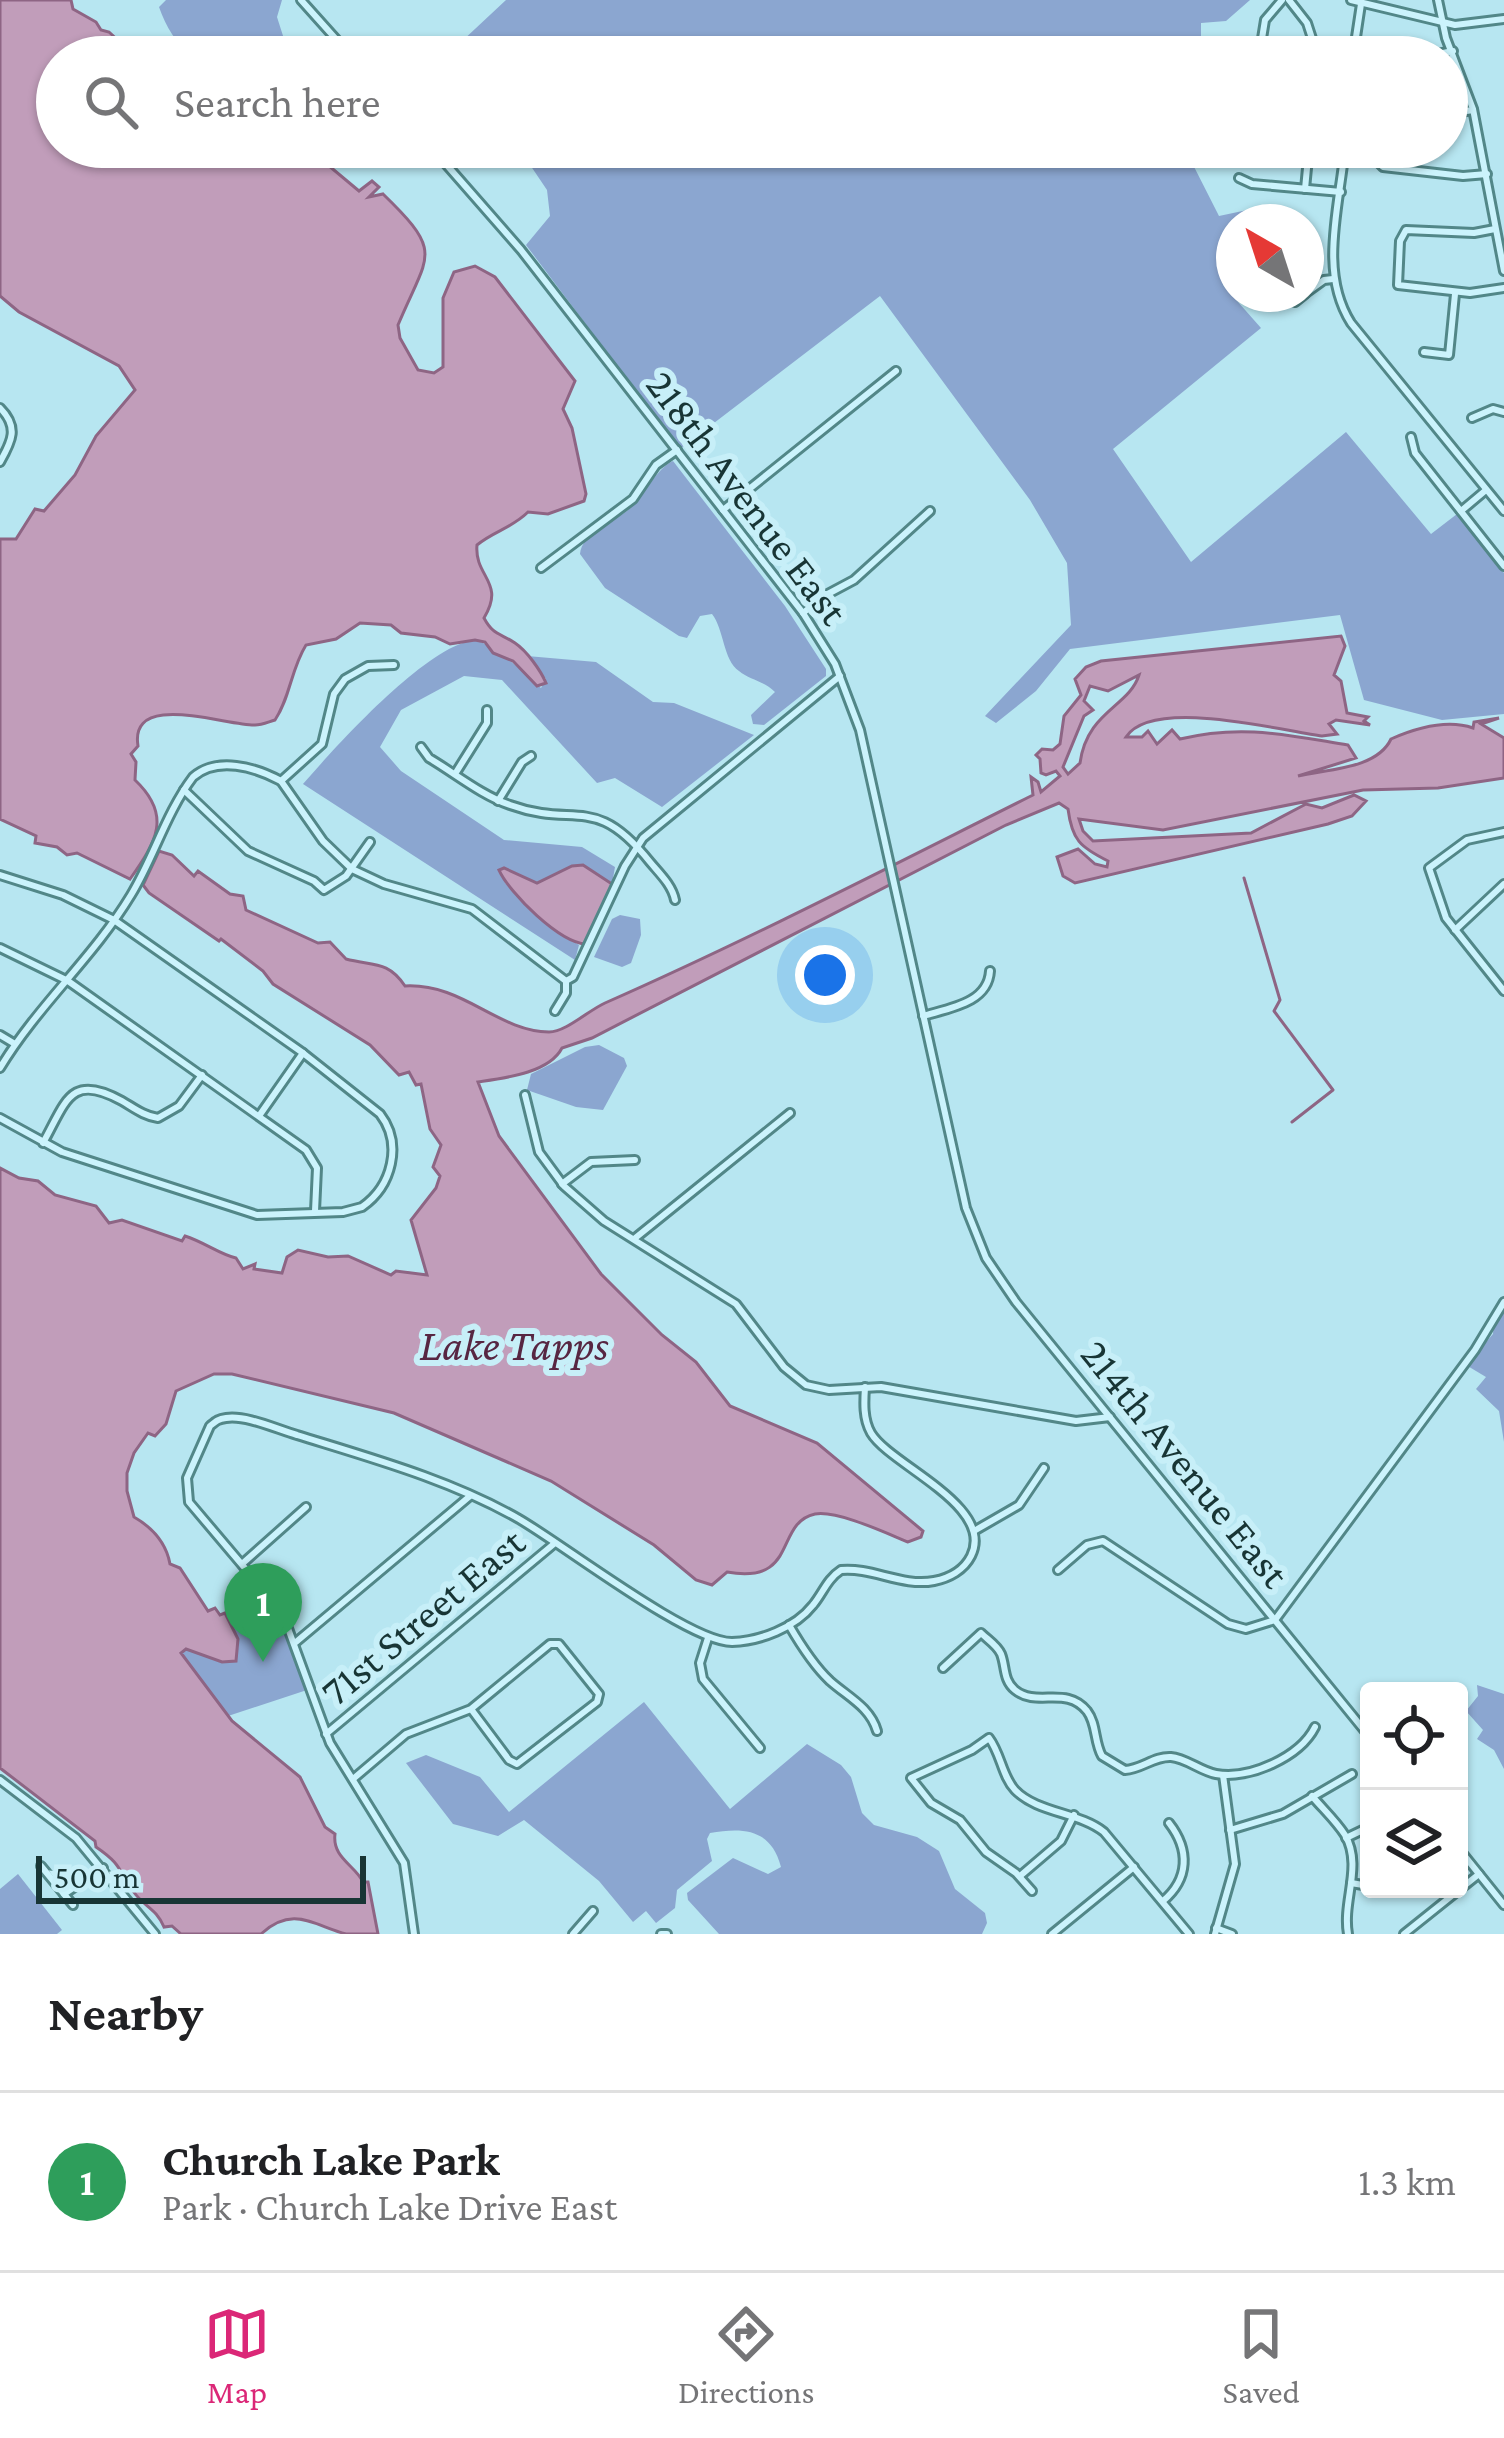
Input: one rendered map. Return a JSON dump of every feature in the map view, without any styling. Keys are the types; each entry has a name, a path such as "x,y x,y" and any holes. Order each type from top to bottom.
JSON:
{"street":[{"path":"301,0 333,36"},
{"path":"1262,36 1265,20 1285,0 1307,22 1311,36"},
{"path":"1352,0 1443,23 1480,25 1504,19"},
{"path":"1438,0 1448,36"},
{"path":"1356,36 1361,4"},
{"path":"1468,95 1504,271"},
{"path":"1468,111 1473,110"},
{"name":"218th Avenue East","path":"449,168 521,250 803,614 840,676 860,730 970,1220"},
{"path":"1305,189 1307,168"},
{"path":"1344,168 1334,283 1351,323 1504,511"},
{"path":"1402,168 1463,176 1487,174"},
{"path":"1239,178 1252,184 1341,192"},
{"path":"1496,229 1474,233 1406,230 1400,242 1398,285 1455,292 1504,288"},
{"path":"1324,280 1334,283"},
{"path":"1424,352 1449,355 1455,292"},
{"path":"723,510 896,371"},
{"path":"0,408 13,435 0,462"},
{"path":"1472,418 1493,409 1504,412"},
{"path":"1411,436 1415,453 1504,566"},
{"path":"541,568 627,504 644,488 656,465 677,451"},
{"path":"1461,511 1487,489"},
{"path":"803,614 854,580 930,511"},
{"path":"281,781 322,744 334,694 345,679 368,666 394,665"},
{"path":"566,981 573,977 637,845 668,814 840,676"},
{"path":"823,689 834,686 846,692"},
{"path":"455,774 487,723 488,710"},
{"path":"422,747 429,758 498,800 529,811 596,816 637,845 673,890 675,900"},
{"path":"498,800 530,757"},
{"path":"0,1068 36,1014 114,920 184,790 199,772 213,766 253,770 281,781 323,841 352,869 384,884 472,909 566,981"},
{"path":"184,790 248,851 324,890 352,869 370,842"},
{"path":"1504,832 1467,840 1429,868 1440,906 1504,992"},
{"path":"0,875 63,895 114,920 303,1053 371,1107 393,1136 389,1170 368,1203 349,1211 257,1215 43,1143 0,1118"},
{"path":"1455,930 1502,890"},
{"path":"0,948 68,981 314,1159 318,1178 315,1211"},
{"path":"923,1016 975,998 986,988 990,970"},
{"path":"555,1011 566,992 566,981"},
{"path":"0,1035 15,1044"},
{"path":"259,1116 303,1053"},
{"path":"43,1143 76,1090 98,1089 158,1118 179,1106 202,1075"},
{"path":"525,1095 533,1139 562,1184 594,1214 736,1304 784,1367 806,1385 821,1390 865,1387 1076,1420 1110,1417"},
{"path":"634,1240 790,1113"},
{"path":"562,1184 591,1162 635,1160"},
{"name":"214th Avenue East","path":"970,1220 998,1279 1360,1725"},
{"path":"1058,1570 1087,1545 1103,1541 1228,1624 1246,1629 1275,1620 1466,1362 1504,1302"},
{"path":"414,1934 404,1864 326,1735 282,1612 191,1505 187,1478 212,1424 226,1418 265,1425 470,1496 518,1519 708,1639 747,1640 789,1625 809,1610 841,1570 920,1582 954,1574 972,1553 974,1532 946,1495 874,1438 865,1419 865,1387"},
{"path":"974,1532 1019,1505 1044,1468"},
{"path":"296,1642 470,1496"},
{"path":"242,1564 306,1507"},
{"name":"71st Street East","path":"326,1735 555,1543"},
{"path":"789,1625 831,1682 849,1693 877,1731"},
{"path":"943,1668 981,1634 998,1650 1005,1676 1016,1690 1032,1697 1064,1696 1082,1706 1093,1721 1099,1751 1115,1767 1136,1769 1170,1757 1223,1775 1246,1774 1267,1766 1315,1727"},
{"path":"708,1639 700,1664 703,1679 760,1748"},
{"path":"352,1779 406,1734 471,1709 554,1643 599,1697 517,1764 471,1709"},
{"path":"1032,1891 1020,1876 986,1852 965,1825 931,1803 911,1778 989,1738 1018,1792 1104,1832 1186,1933"},
{"path":"1230,1830 1283,1814 1352,1774"},
{"path":"1223,1775 1234,1873 1216,1931 1232,1934"},
{"path":"0,1780 65,1828 155,1934"},
{"path":"1312,1796 1346,1838 1353,1861 1345,1910 1348,1934"},
{"path":"1020,1876 1061,1841 1074,1815"},
{"path":"1162,1901 1177,1886 1184,1866 1181,1841 1169,1823"},
{"path":"1346,1838 1360,1831"},
{"path":"1468,1861 1504,1905"},
{"path":"41,1866 73,1906"},
{"path":"64,1894 103,1868"},
{"path":"1052,1934 1134,1868"},
{"path":"1404,1934 1479,1874"},
{"path":"1351,1882 1360,1884"},
{"path":"573,1934 593,1911"}],"shaded area":[{"path":"166,0 282,0 277,17 283,36 174,36 159,7"},
{"path":"506,0 1250,0 1226,21 1201,23 1201,36 467,36"},
{"path":"532,168 1195,168 1216,210 1216,312 1247,312 1261,328 1113,449 1191,562 1346,432 1431,534 1457,514 1504,573 1504,714 1442,720 1364,700 1340,615 1070,649 1036,691 996,723 985,716 1071,625 1067,563 1030,500 880,296 680,449 526,245 550,216 547,190"},
{"path":"673,461 785,606 826,669 826,676 764,725 753,724 751,715 775,692 734,666 712,614 700,616 687,638 679,636 605,588 580,554 592,534 628,510"},
{"path":"475,640 502,654 541,688 546,679 527,656 596,662 653,702 674,703 754,735 662,807 615,778 597,783 502,680 464,676 401,710 380,747 401,771 504,840 582,847 615,867 612,884 581,868 537,883 504,868 505,883 551,927 579,945 575,960 303,784 408,677 455,646"},
{"path":"620,915 640,919 641,935 631,963 622,967 594,957 612,919"},
{"path":"599,1045 624,1058 627,1066 603,1110 576,1107 527,1090 531,1074 585,1047"},
{"path":"1504,1295 1504,1442 1499,1411 1476,1389 1486,1377 1466,1365 1493,1334 1494,1313 1503,1305"},
{"path":"272,1607 290,1639 307,1690 228,1716 181,1653 186,1649 222,1662 235,1661 238,1639 230,1628"},
{"path":"1477,1685 1504,1694 1504,1769 1494,1750 1477,1739 1483,1730 1468,1708 1478,1696"},
{"path":"644,1702 730,1809 807,1744 841,1765 851,1777 862,1813 874,1825 917,1837 939,1851 955,1889 985,1913 982,1934 719,1934 687,1893 733,1858 768,1874 781,1867 763,1838 734,1830 710,1833 712,1861 677,1890 675,1908 656,1923 646,1911 633,1922 599,1881 524,1820 498,1836 453,1824 406,1763 426,1755 480,1777 509,1812"},
{"path":"18,1874 62,1930 57,1934 0,1934 0,1889"}],"water":[{"path":"0,0 71,0 73,9 113,36 36,36 36,168 332,168 359,191 372,181 379,187 369,197 383,194 423,243 423,268 398,325 418,370 434,373 443,367 443,298 454,272 475,266 495,277 575,381 563,409 572,428 584,501 548,514 528,512 477,545 492,596 484,618 494,631 524,651 546,683 537,686 485,642 450,644 401,633 391,625 360,623 336,639 306,645 275,720 255,725 163,715 148,719 139,729 138,746 131,754 136,762 135,780 147,793 157,817 153,840 130,879 77,853 67,855 57,847 35,843 36,836 0,819 0,539 16,539 35,509 44,511 135,390 119,366 19,312 0,296"},
{"name":"Lake Tapps","path":"1341,636 1345,646 1334,675 1341,681 1347,713 1368,717 1364,721 1370,725 1336,720 1329,724 1337,734 1322,736 1217,719 1161,719 1140,725 1126,737 1142,737 1148,731 1157,744 1172,730 1180,739 1224,732 1264,733 1348,745 1356,758 1298,776 1363,762 1391,739 1421,728 1453,724 1473,728 1474,722 1499,718 1481,724 1504,738 1504,778 1438,788 1363,790 1163,830 1079,819 1093,841 1251,833 1306,804 1322,808 1354,795 1366,801 1352,816 1328,824 1075,883 1063,876 1057,857 1078,849 1095,864 1107,867 1108,861 1079,841 1068,809 1059,803 1006,825 592,1038 562,1048 537,1069 478,1082 499,1136 601,1274 696,1362 730,1406 817,1443 923,1531 921,1537 908,1542 848,1519 815,1514 802,1520 776,1562 765,1570 727,1572 712,1585 696,1580 654,1545 551,1481 394,1413 232,1374 214,1374 176,1391 166,1424 155,1436 148,1433 134,1453 127,1491 134,1517 158,1536 170,1564 180,1568 208,1611 215,1608 220,1615 225,1613 238,1639 236,1661 222,1662 186,1649 181,1653 232,1721 300,1777 325,1827 335,1834 340,1855 368,1882 378,1934 346,1934 293,1919 261,1934 181,1934 172,1926 164,1927 95,1841 0,1768 0,1168 38,1181 55,1195 96,1206 109,1223 122,1220 182,1241 185,1236 236,1258 243,1269 255,1264 254,1269 282,1273 287,1257 298,1250 348,1256 391,1275 396,1271 427,1275 411,1220 436,1188 440,1176 433,1167 441,1145 430,1129 421,1084 416,1085 409,1072 399,1075 370,1045 273,984 221,939 149,893 143,885 159,851 172,855 194,876 198,871 230,894 243,896 246,910 318,943 330,942 346,959 386,968 405,986 445,992 530,1030 556,1031 1033,795 1031,777 1041,792 1060,776 1056,771 1041,773 1036,755 1060,744 1064,716 1081,695 1075,679 1086,667 1101,661","holes":["1139,675 1099,721 1080,763 1068,774 1063,767 1084,716 1093,710 1084,701 1090,686 1108,691"]},
{"path":"583,865 612,884 586,944 575,942 537,916 499,870 537,883"}],"waterway":[{"path":"1244,878 1280,1000 1274,1011 1333,1090 1292,1122"}],"place":[{"name":"Church Lake Park","path":"263,1662"}]}
